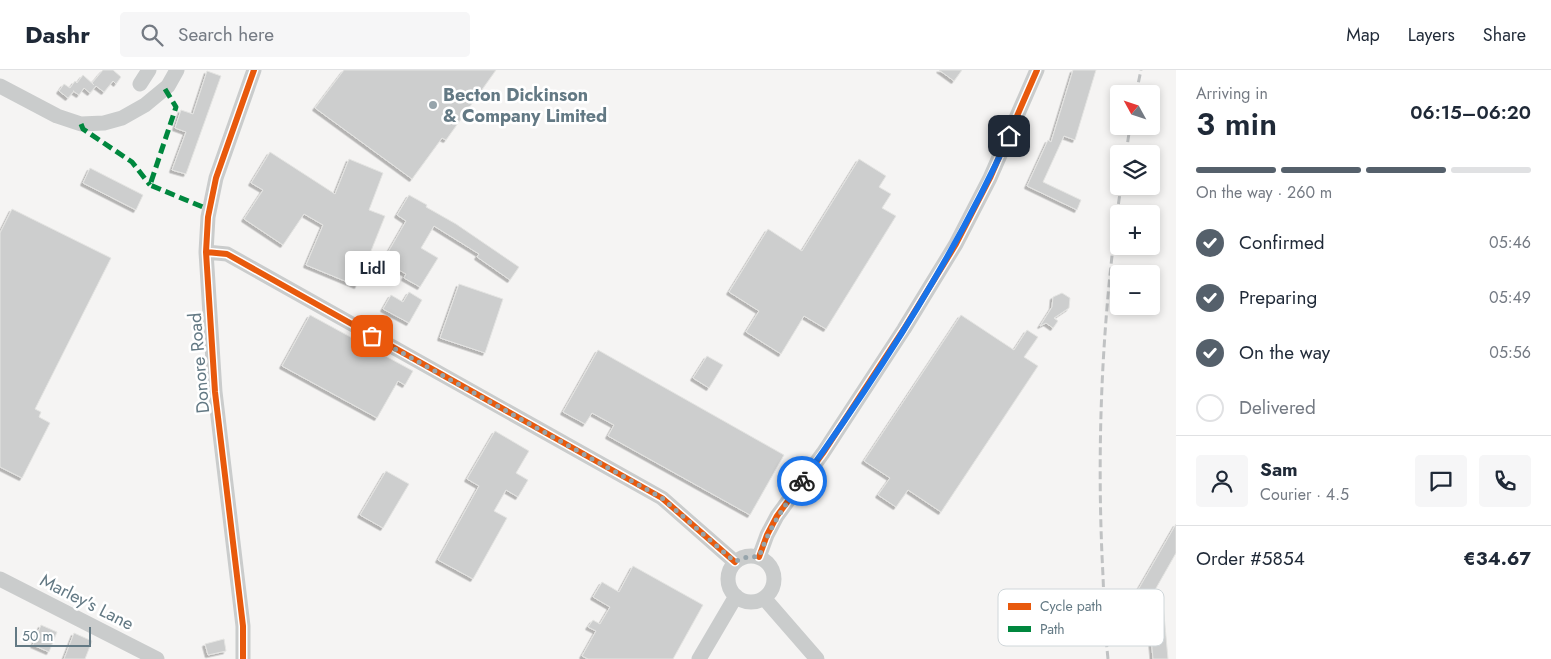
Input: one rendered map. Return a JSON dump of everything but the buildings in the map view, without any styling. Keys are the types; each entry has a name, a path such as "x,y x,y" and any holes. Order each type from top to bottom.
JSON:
{"street":[{"path":"140,84 149,70"},
{"path":"0,86 57,116 81,124 104,123 122,118 145,105 168,86 176,70"},
{"name":"Donore Road","path":"243,659 243,626 215,392 206,252 208,217 216,178 254,70"},
{"path":"759,557 767,535 777,516 823,453 956,244 990,178 1036,70"},
{"path":"206,252 227,254 662,498 735,562"},
{"path":"744,557 759,557 773,570 774,579 771,590 764,598 751,602 744,601 730,589 728,578 735,562 744,557"},
{"name":"Marley's Lane","path":"0,579 157,659"},
{"path":"699,659 736,596"},
{"path":"764,598 817,659"}],"railway":[{"path":"1138,85 1141,70"},
{"path":"1127,145 1129,135"},
{"path":"1104,589 1100,478 1102,381 1109,283 1120,195"},
{"path":"1107,646 1108,659"}],"marked path":[{"path":"165,89 176,107 150,185 210,210"},
{"path":"81,124 83,129 132,162 150,185"}],"cycle path":[{"path":"243,659 243,626 215,392 206,252 208,217 216,178 254,70"},
{"path":"759,557 767,535 777,516 823,453 904,329 956,244 990,178 1037,70"},
{"path":"206,252 227,254 662,498 735,562"}],"way so far":[{"path":"372,336 662,498 735,562 744,557 759,557 767,535 777,516 802,481"}],"place":[{"name":"Becton Dickinson & Company Limited","path":"433,105"},
{"name":"Lidl","path":"372,336"}],"route":[{"path":"802,481 823,453 904,329 956,244 1009,136"}]}
